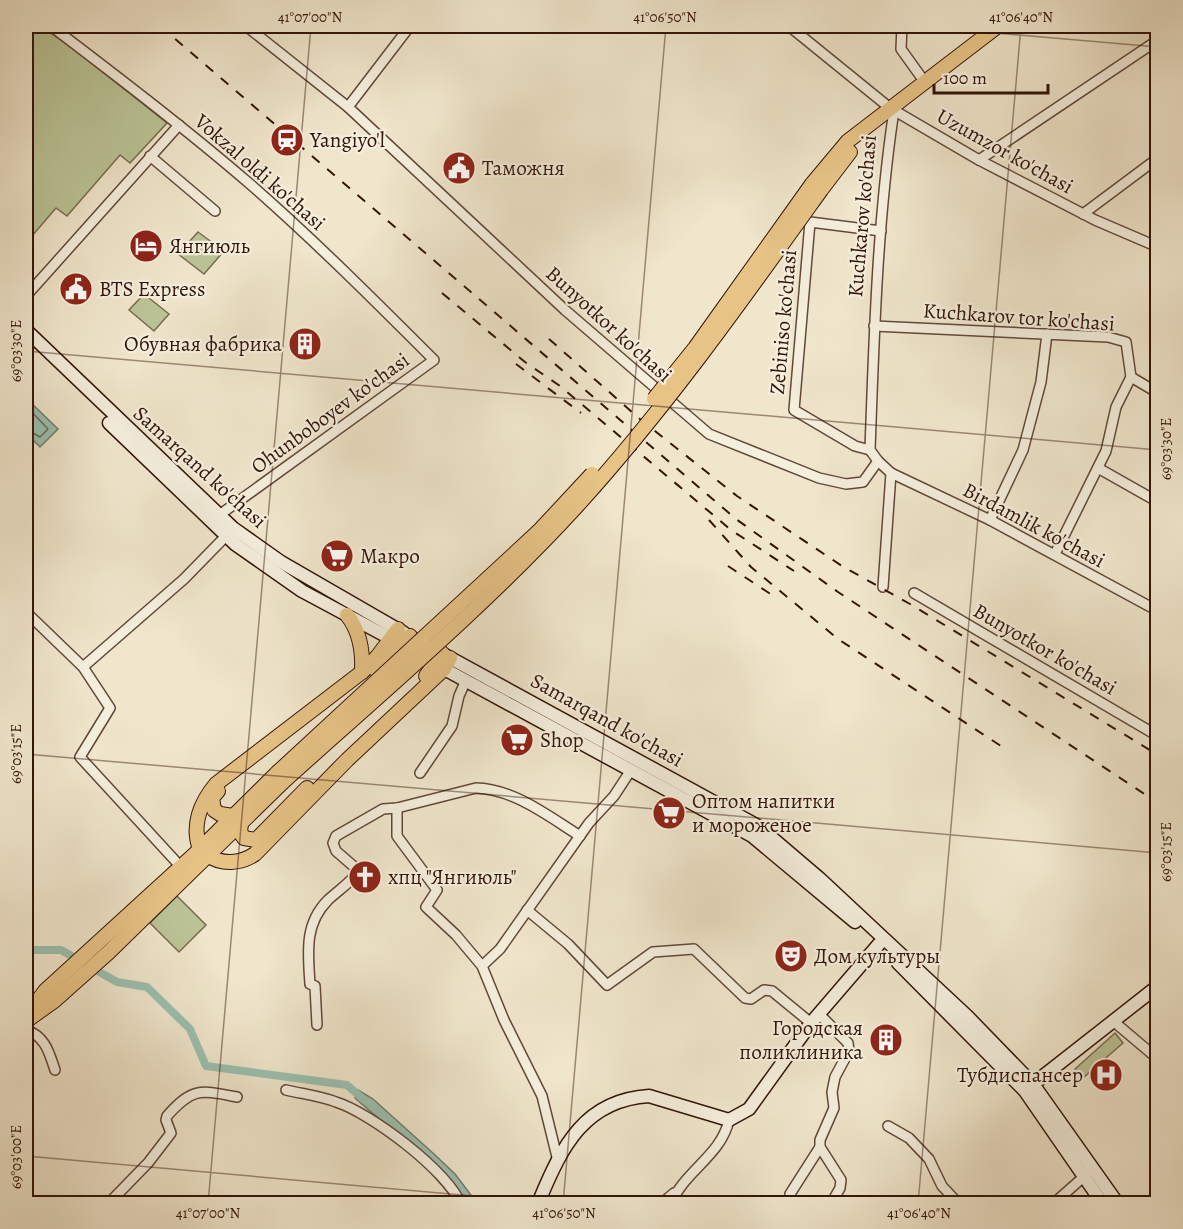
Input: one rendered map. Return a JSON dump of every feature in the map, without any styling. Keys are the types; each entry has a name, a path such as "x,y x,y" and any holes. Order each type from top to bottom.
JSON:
{"main road":[{"name":"Kuchkarov ko'chasi","path":"890,108 998,26"},
{"path":"26,1016 107,945 280,777 421,656 578,505 704,353 816,187 890,108"},
{"name":"Samarqand ko'chasi","path":"26,330 218,516 280,562 401,638 758,826 819,878 960,1009 1029,1087 1088,1173 1103,1203"},
{"name":"Samarqand ko'chasi","path":"26,339 226,536 302,591 347,615 401,638"},
{"path":"347,615 353,623 361,647 362,672"},
{"path":"237,819 214,810 212,801 216,793 316,717 401,638"},
{"path":"401,638 362,672 216,784 202,804 198,815 196,830 203,852 219,861 228,862 246,859 255,854 443,661"},
{"path":"237,819 244,838 256,840 333,761 443,661"},
{"name":"Samarqand ko'chasi","path":"470,675 632,770 752,836 814,886 879,944 1029,1087"},
{"path":"107,945 181,867 203,852"},
{"path":"536,1203 540,1199 558,1157 574,1133 602,1109 635,1097 662,1099 729,1120 749,1109 815,1019 879,944"},
{"path":"1029,1087 1158,986"},
{"path":"26,1021 49,996"},
{"name":"Samarqand ko'chasi","path":"1088,1173 1118,1203"}],"street":[{"name":"Vokzal oldi ko'chasi","path":"51,26 179,125 330,257 434,360"},
{"name":"Bunyotkor ko'chasi","path":"246,26 348,107 565,310 709,434 819,478 846,484 863,482 878,461"},
{"path":"348,107 410,26"},
{"name":"Uzumzor ko'chasi","path":"789,26 890,108 978,160 1083,214 1158,247"},
{"path":"902,26 901,49 924,81"},
{"path":"978,160 1158,40"},
{"name":"Kuchkarov ko'chasi","path":"870,450 880,231 884,179 893,117 890,108"},
{"path":"26,296 179,125"},
{"path":"150,156 215,211"},
{"path":"1083,214 1158,158"},
{"name":"Zebiniso ko'chasi","path":"870,450 855,446 794,410 810,223 812,221 880,231"},
{"name":"Kuchkarov tor ko'chasi","path":"874,326 1108,337 1126,342 1131,377"},
{"path":"990,520 1023,450 1041,382 1047,334"},
{"name":"Ohunboboyev ko'chasi","path":"218,516 434,360"},
{"path":"1055,554 1106,451 1116,407 1131,377 1158,393"},
{"path":"870,450 891,473 883,587"},
{"path":"1098,468 1150,498 1154,494 1158,496"},
{"name":"Birdamlik ko'chasi","path":"891,473 990,520 1158,611"},
{"path":"83,667 184,579 226,536"},
{"name":"Bunyotkor ko'chasi","path":"914,593 1158,736"},
{"path":"26,612 83,667 110,708 80,757 181,867"},
{"path":"420,773 452,726 459,696 470,675"},
{"path":"482,966 500,949 580,836 614,796 632,770"},
{"path":"317,1025 315,986 310,984 309,932 321,909 359,871 336,850 333,843 336,837 375,813 476,788 487,788 513,797 580,836"},
{"path":"397,808 395,823 397,836 437,890 426,907 456,935 482,966 504,1020 542,1096 558,1157"},
{"path":"527,910 568,944 607,986 653,952 694,949 746,999 751,999 764,990 772,991 848,1043 849,1051 835,1077 832,1092 834,1108 820,1140 820,1147 841,1180 840,1188 831,1203"},
{"path":"1113,1021 1158,1059"},
{"path":"26,1030 37,1034 48,1049 55,1070"},
{"path":"286,1090 349,1104 411,1149 442,1178 461,1203"},
{"path":"108,1203 148,1163 171,1133 166,1120 167,1116 185,1096 208,1092 237,1097"},
{"path":"670,1203 676,1192 725,1137 729,1120"},
{"path":"888,1126 909,1138 929,1159 942,1186 959,1203"},
{"path":"790,1194 820,1147"},
{"path":"1053,1203 1088,1173"},
{"path":"660,1203 676,1192"}],"shaded area":[{"path":"26,26 40,26 71,47 167,123 130,163 120,155 67,216 56,208 26,243"},
{"path":"198,232 224,251 204,274 178,254"},
{"path":"144,294 169,314 154,331 129,310"},
{"path":"177,896 206,925 179,952 150,923"},
{"path":"1115,1033 1123,1043 1083,1078 1075,1069"}],"water":[{"path":"28,400 58,429 40,447 26,433 26,402"},
{"path":"358,1090 373,1099 434,1154 455,1174 477,1203 465,1203 427,1159 355,1098"}],"waterway":[{"path":"26,950 61,950 117,982 147,987 190,1029 206,1066 347,1085 363,1099"}],"railway":[{"path":"160,26 736,519 838,592 1158,803"},
{"path":"442,293 525,362 560,386 731,530 794,571"},
{"path":"549,339 641,420 737,496 842,566 910,604 1158,755"},
{"path":"516,364 581,413"},
{"path":"709,520 751,567 838,639 1007,750"},
{"path":"728,566 775,597"}],"place":[{"name":"Yangiyo'l","path":"287,140"},
{"name":"Таможня","path":"459,168"},
{"name":"Янгиюль","path":"146,246"},
{"name":"BTS Express","path":"76,289"},
{"name":"Обувная фабрика","path":"305,344"},
{"name":"Макро","path":"337,556"},
{"name":"Shop","path":"517,740"},
{"name":"Оптом напитки и мороженое","path":"669,813"},
{"name":"хпц \"Янгиюль\"","path":"365,877"},
{"name":"Дом культуры","path":"791,956"},
{"name":"Городская поликлиника","path":"886,1040"},
{"name":"Тубдиспансер","path":"1106,1075"}]}
